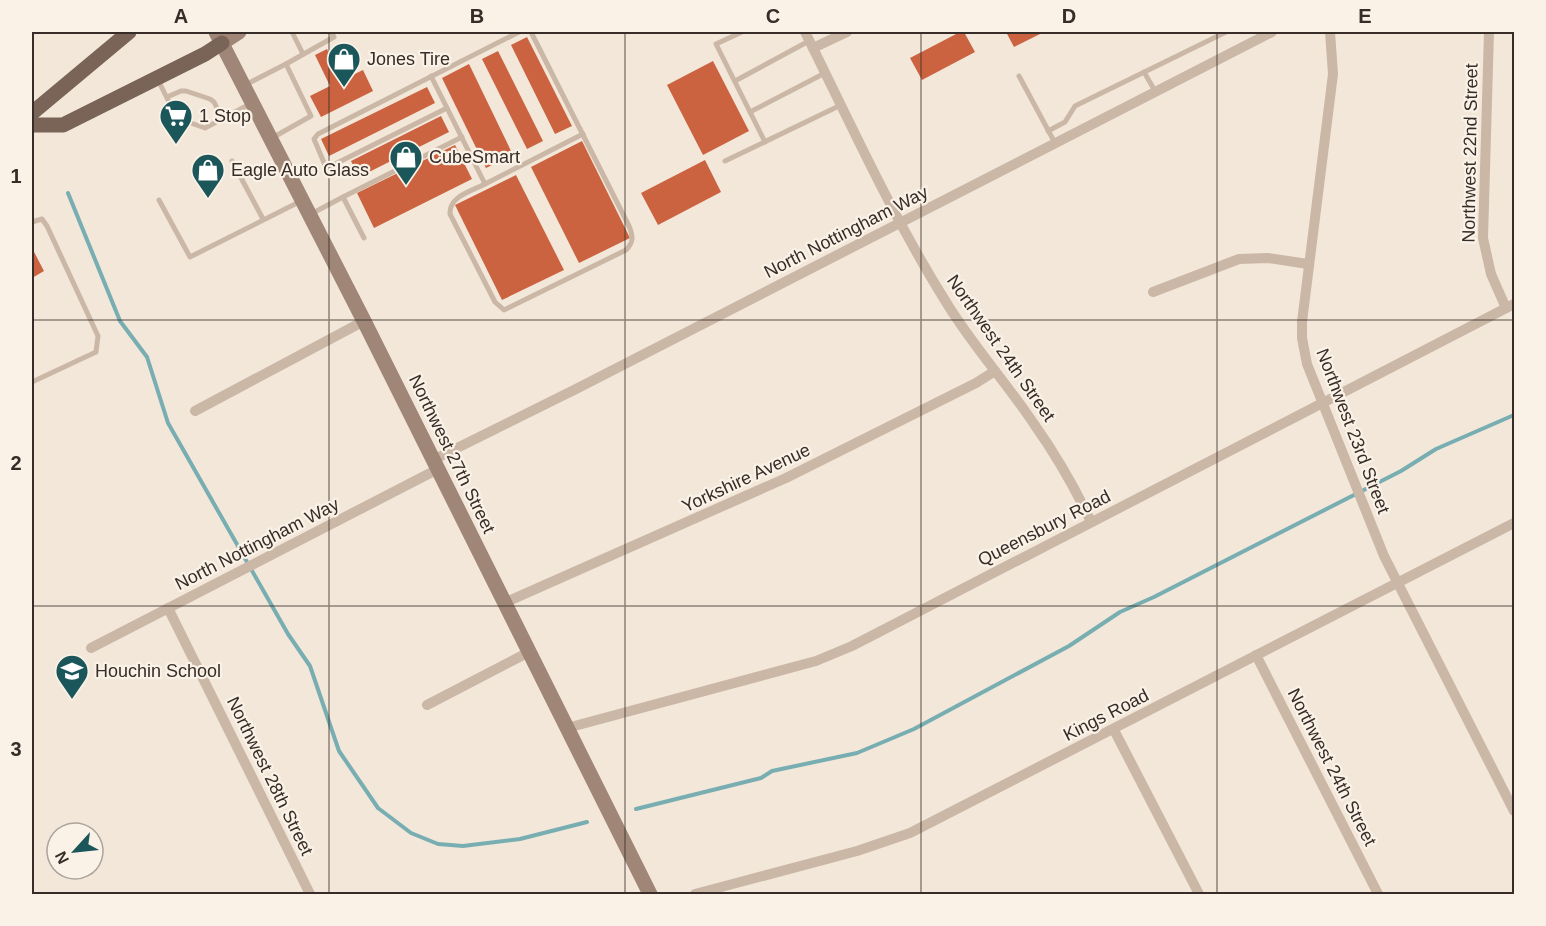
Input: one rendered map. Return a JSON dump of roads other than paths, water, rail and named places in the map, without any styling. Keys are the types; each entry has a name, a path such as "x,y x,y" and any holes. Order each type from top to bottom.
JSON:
{"main road":[{"path":"32,113 129,32"},
{"path":"32,125 63,125 206,54 219,37 240,32"},
{"name":"Northwest 27th Street","path":"219,37 364,321 649,894"}],"street":[{"path":"809,40 847,32"},
{"name":"North Nottingham Way","path":"91,648 246,570 435,464 578,388 1055,143 1259,34 1272,32"},
{"name":"Northwest 23rd Street","path":"1330,32 1333,55 1332,86 1308,264 1302,338 1307,364 1396,583 1515,811"},
{"name":"Northwest 22nd Street","path":"1489,32 1483,238 1491,274 1510,306"},
{"name":"Northwest 24th Street","path":"809,40 901,222 947,304 1054,453 1091,522"},
{"path":"1153,292 1239,259 1268,258 1308,264"},
{"name":"Queensbury Road","path":"567,728 816,661 837,653 1510,306"},
{"path":"195,411 364,321"},
{"name":"Yorkshire Avenue","path":"504,603 786,478 867,439 995,371"},
{"name":"Kings Road","path":"695,894 892,840 935,821 1515,523"},
{"name":"Northwest 28th Street","path":"168,609 310,894"},
{"path":"427,705 529,652"},
{"name":"Northwest 24th Street","path":"1256,655 1378,894"},
{"path":"1114,730 1199,894"}],"lane":[{"path":"292,32 303,54"},
{"path":"243,86 334,37 332,32"},
{"path":"447,108 331,166 325,165 322,161 314,143 318,134 519,32"},
{"path":"531,32 583,134 633,234 630,246 504,310 495,302 450,214 450,208 455,200 583,134"},
{"path":"742,32 716,44 765,142"},
{"path":"1048,131 1065,122 1075,106 1226,32"},
{"path":"735,81 809,40"},
{"path":"270,139 312,116 286,64"},
{"path":"1144,72 1155,91"},
{"path":"750,112 825,73"},
{"path":"431,76 485,184"},
{"path":"1019,76 1055,143"},
{"path":"157,78 177,118 189,119 204,128 252,103"},
{"path":"168,98 181,91 198,94 214,102 222,118"},
{"path":"194,103 198,94"},
{"path":"725,161 841,105"},
{"path":"310,214 462,138"},
{"path":"232,161 263,219"},
{"path":"344,197 364,238"},
{"path":"159,200 190,257 302,200"},
{"path":"32,222 42,219 52,235 98,336 98,345 96,352 32,382"}],"waterway":[{"path":"68,193 120,321 147,357 168,423 288,634 310,666 339,751 378,808 411,833 438,844 463,846 520,839 587,822"},
{"path":"636,809 761,778 772,771 857,753 914,729 1069,646 1120,612 1154,597 1401,471 1436,449 1514,415"}],"place":[{"name":"Jones Tire","path":"344,88"},
{"name":"1 Stop","path":"176,145"},
{"name":"CubeSmart","path":"406,186"},
{"name":"Eagle Auto Glass","path":"208,199"},
{"name":"Houchin School","path":"72,700"}]}
